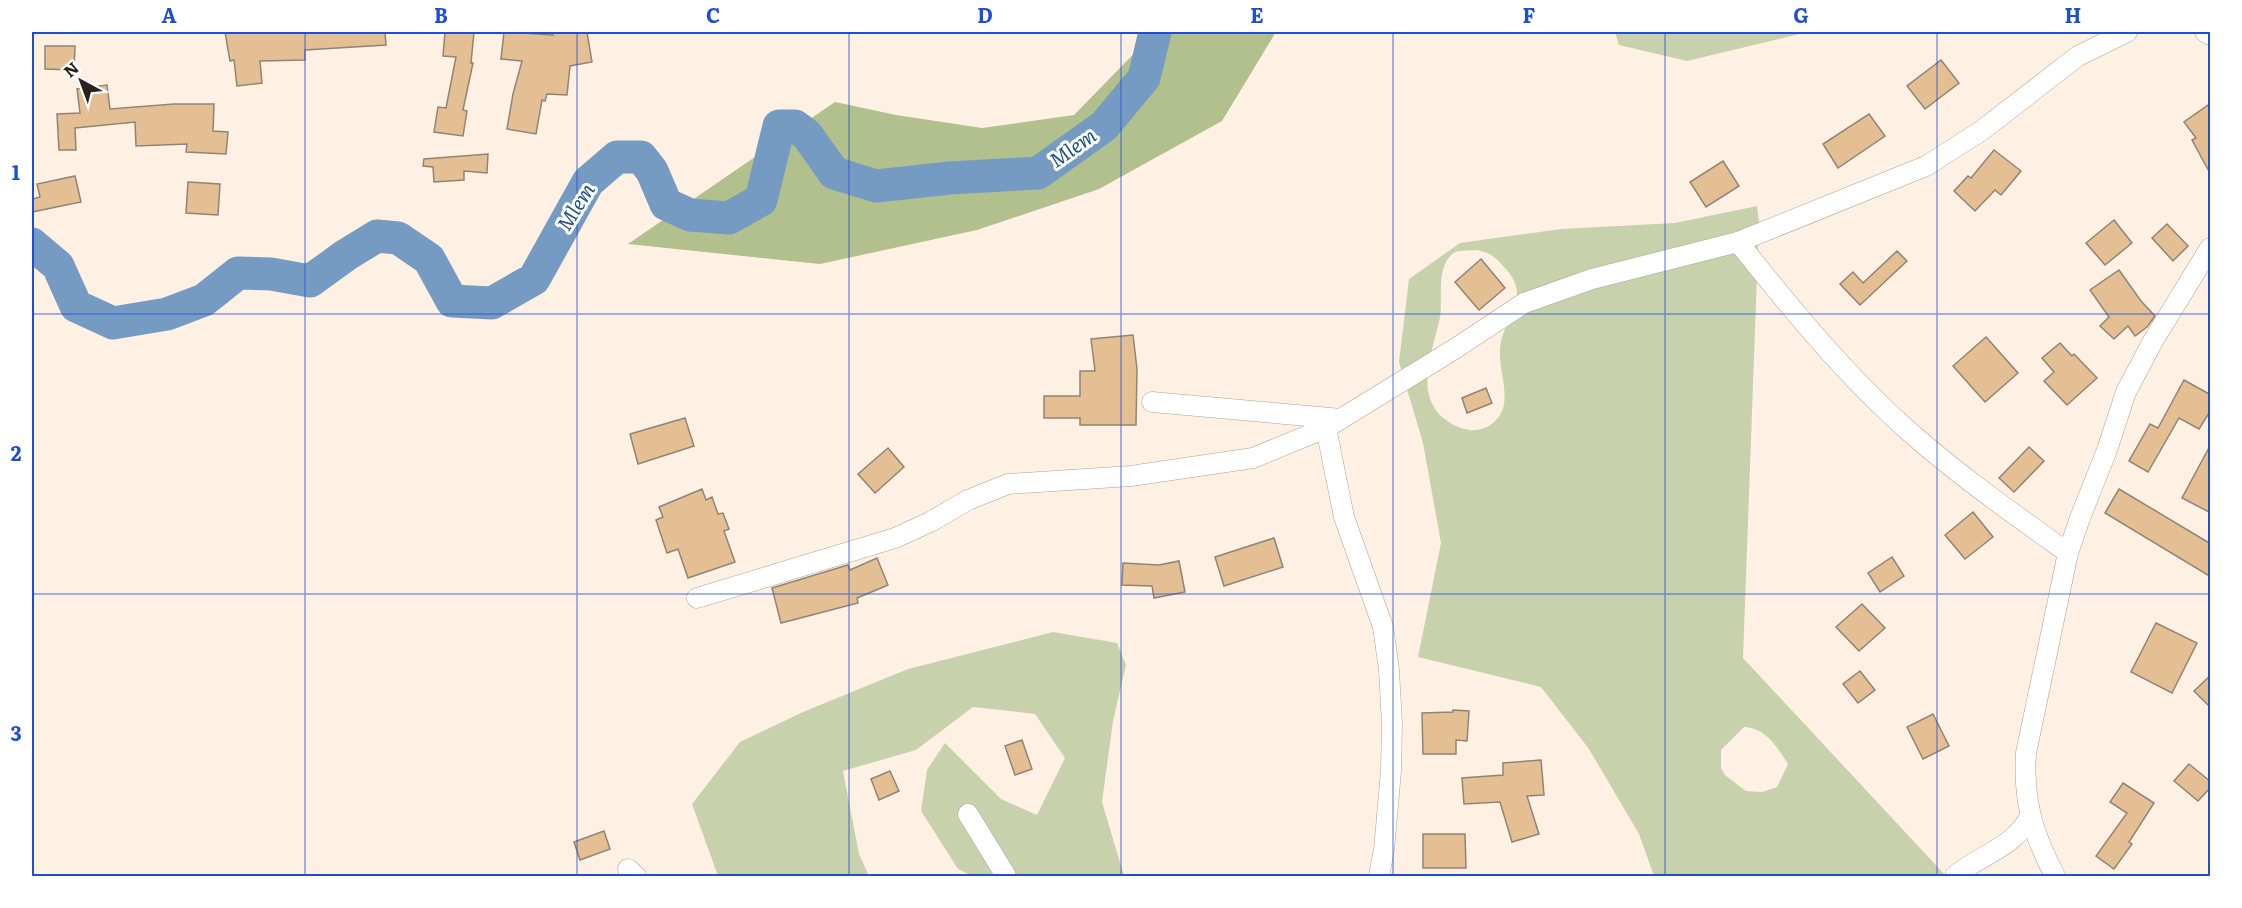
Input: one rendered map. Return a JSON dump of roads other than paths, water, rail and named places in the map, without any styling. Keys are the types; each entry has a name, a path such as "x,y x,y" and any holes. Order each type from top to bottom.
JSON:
{"street":[{"path":"698,598 895,538 930,522 968,500 1008,484 1131,476 1253,458 1333,424 1524,303 1592,279 1738,242 1926,166 1981,131 2078,56 2127,32"},
{"path":"2205,32 2211,35"},
{"path":"1738,242 1801,321 1869,393 1912,434 1959,473 2068,553"},
{"path":"2055,876 2035,834 2030,817 2025,778 2026,753 2068,553 2126,392 2153,341 2211,248"},
{"path":"1152,402 1333,424"},
{"path":"1333,424 1344,517 1383,627 1389,670 1392,724 1391,771 1384,850 1379,876"},
{"path":"968,814 1006,876"},
{"path":"1955,876 2008,843 2025,826 2030,817"}],"waterway":[{"name":"Mlem","path":"32,244 58,266 76,306 113,323 167,314 204,300 238,273 271,274 310,281 377,236 398,238 429,259 452,301 492,303 534,279 588,182 617,157 641,157 652,171 666,204 690,215 729,218 761,200 779,126 795,126 807,135 834,173 876,186 950,178 1038,173 1104,126 1144,78 1155,32"}]}
